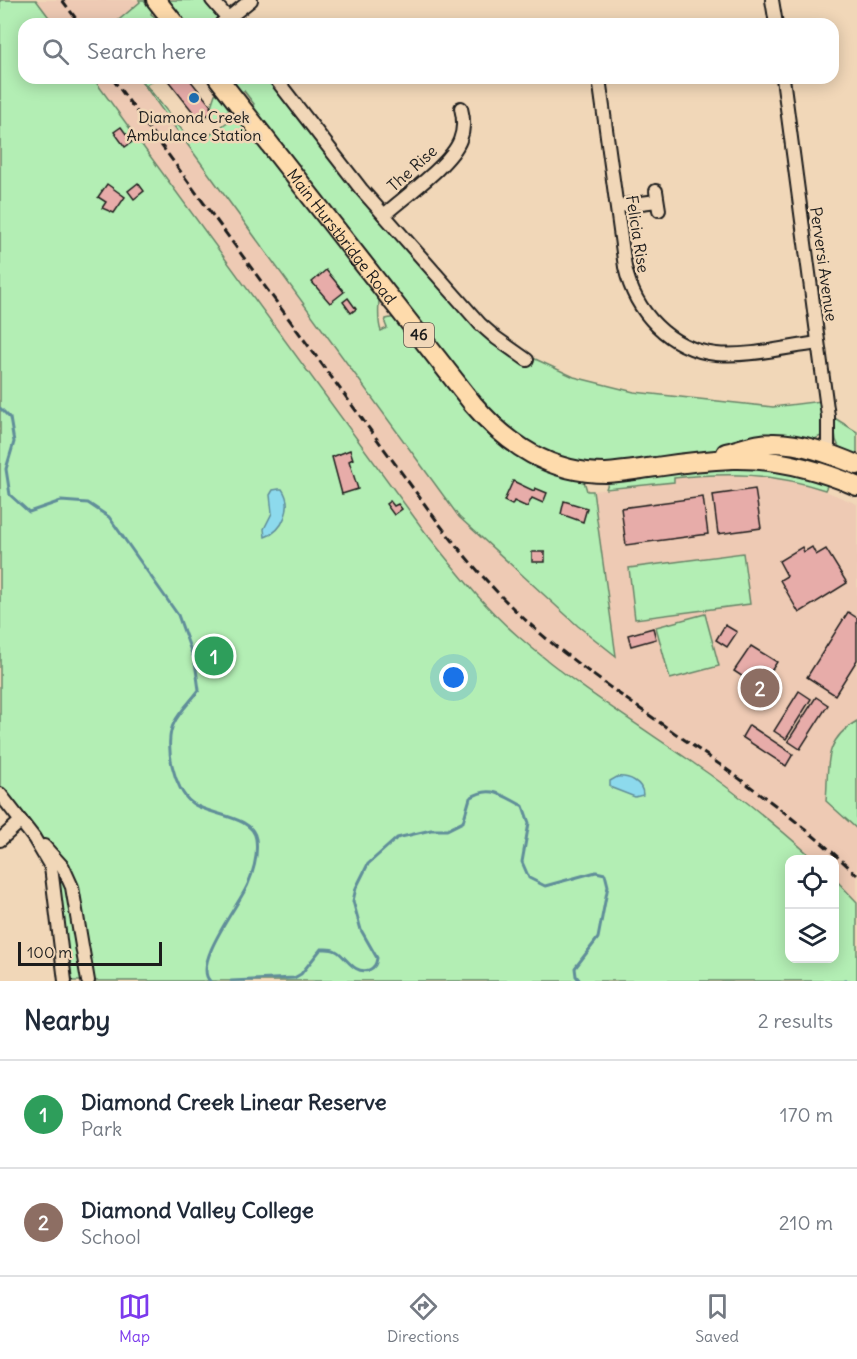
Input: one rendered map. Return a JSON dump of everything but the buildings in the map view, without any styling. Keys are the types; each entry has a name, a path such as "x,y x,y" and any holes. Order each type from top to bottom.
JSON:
{"main road":[{"path":"156,0 170,18"},
{"name":"Main Hurstbridge Road","path":"223,84 473,404 510,441 523,450 548,462 606,473 689,462 763,460 825,474 857,486"},
{"name":"Main Hurstbridge Road","path":"689,462 772,443 828,454 857,465"},
{"path":"825,474 828,454"}],"street":[{"path":"212,0 224,18"},
{"path":"232,18 252,0"},
{"path":"772,0 775,18"},
{"path":"280,84 353,179 483,327 527,360"},
{"name":"Felicia Rise","path":"600,84 625,267 630,287 648,317 675,340 695,349 727,354 818,343"},
{"name":"Perversi Avenue","path":"784,84 829,426 828,454"},
{"name":"The Rise","path":"384,215 455,150 463,131 462,108"},
{"path":"617,206 658,201"},
{"path":"0,794 34,838 51,867 65,981"},
{"path":"0,840 21,821"},
{"path":"34,838 56,858 70,882 75,898 88,981"},
{"path":"54,886 56,882 63,879 70,882"}],"shaded area":[{"path":"36,0 139,0 141,2 121,18 50,18"},
{"path":"97,84 143,84 459,517 578,626 616,655 593,491 674,482 674,478 741,473 813,486 857,504 857,902 839,883 839,855 809,855 721,783 546,659 519,637 482,601 425,532"}],"green space":[{"path":"0,0 36,0 50,18 18,18 18,84 97,84 425,532 493,613 560,670 722,783 809,855 785,855 785,963 839,963 839,883 857,902 857,981 68,981 58,884 63,882 79,901 44,841 0,785"},
{"path":"139,0 144,0 152,11 151,14 156,18 121,18 140,2"},
{"path":"164,0 207,0 217,14 216,18 178,18"},
{"path":"143,84 148,84 146,85 186,135 194,140 207,137 237,115 379,298 381,331 387,328 386,319 395,317 506,449 544,469 584,481 587,491 593,491 616,656 578,626 459,517"},
{"path":"232,84 275,84 449,295 531,357 574,377 634,392 773,407 821,401 825,428 823,435 813,440 784,435 708,452 604,465 587,464 544,453 502,427 262,124 252,106 254,104 244,91 241,92"},
{"path":"220,93 231,108 214,121 208,115 215,94"},
{"path":"833,417 857,432 857,455 839,447"},
{"path":"735,465 791,473 825,483 827,486 825,490 769,477 713,475 674,478 674,482 606,489 608,483 612,482"},
{"path":"743,553 750,604 635,619 629,568"},
{"path":"705,614 719,666 670,679 656,627"},
{"path":"857,721 857,829 826,801 828,766 833,746 838,737"}],"water":[{"path":"282,489 287,503 285,517 277,529 265,537 264,529 272,513 270,495 273,490"},
{"path":"617,777 638,783 643,795 635,797 612,788 610,781"}],"waterway":[{"path":"0,408 10,418 14,442 6,469 10,495 29,512 61,501 88,503 109,517 178,615 195,662 199,690 179,714 171,732 170,754 175,777 180,788 192,803 239,820 253,831 256,839 256,856 250,879 219,933 207,961 206,972 210,981"},
{"path":"231,981 294,978 301,974 321,949 330,949 340,953 359,970 373,968 377,958 361,930 353,901 356,888 368,864 397,838 431,830 447,830 463,822 470,798 484,792 503,795 523,806 529,823 522,862 529,878 545,886 596,872 605,874 608,886 598,938 575,968 576,976 580,981"}],"railway":[{"path":"62,0 76,18"},
{"path":"116,84 437,521 496,590 563,652 787,815 857,875"}],"place":[{"name":"Diamond Creek Ambulance Station","path":"194,98"},
{"name":"Diamond Creek Linear Reserve","path":"214,656"},
{"name":"Diamond Valley College","path":"760,688"}]}
